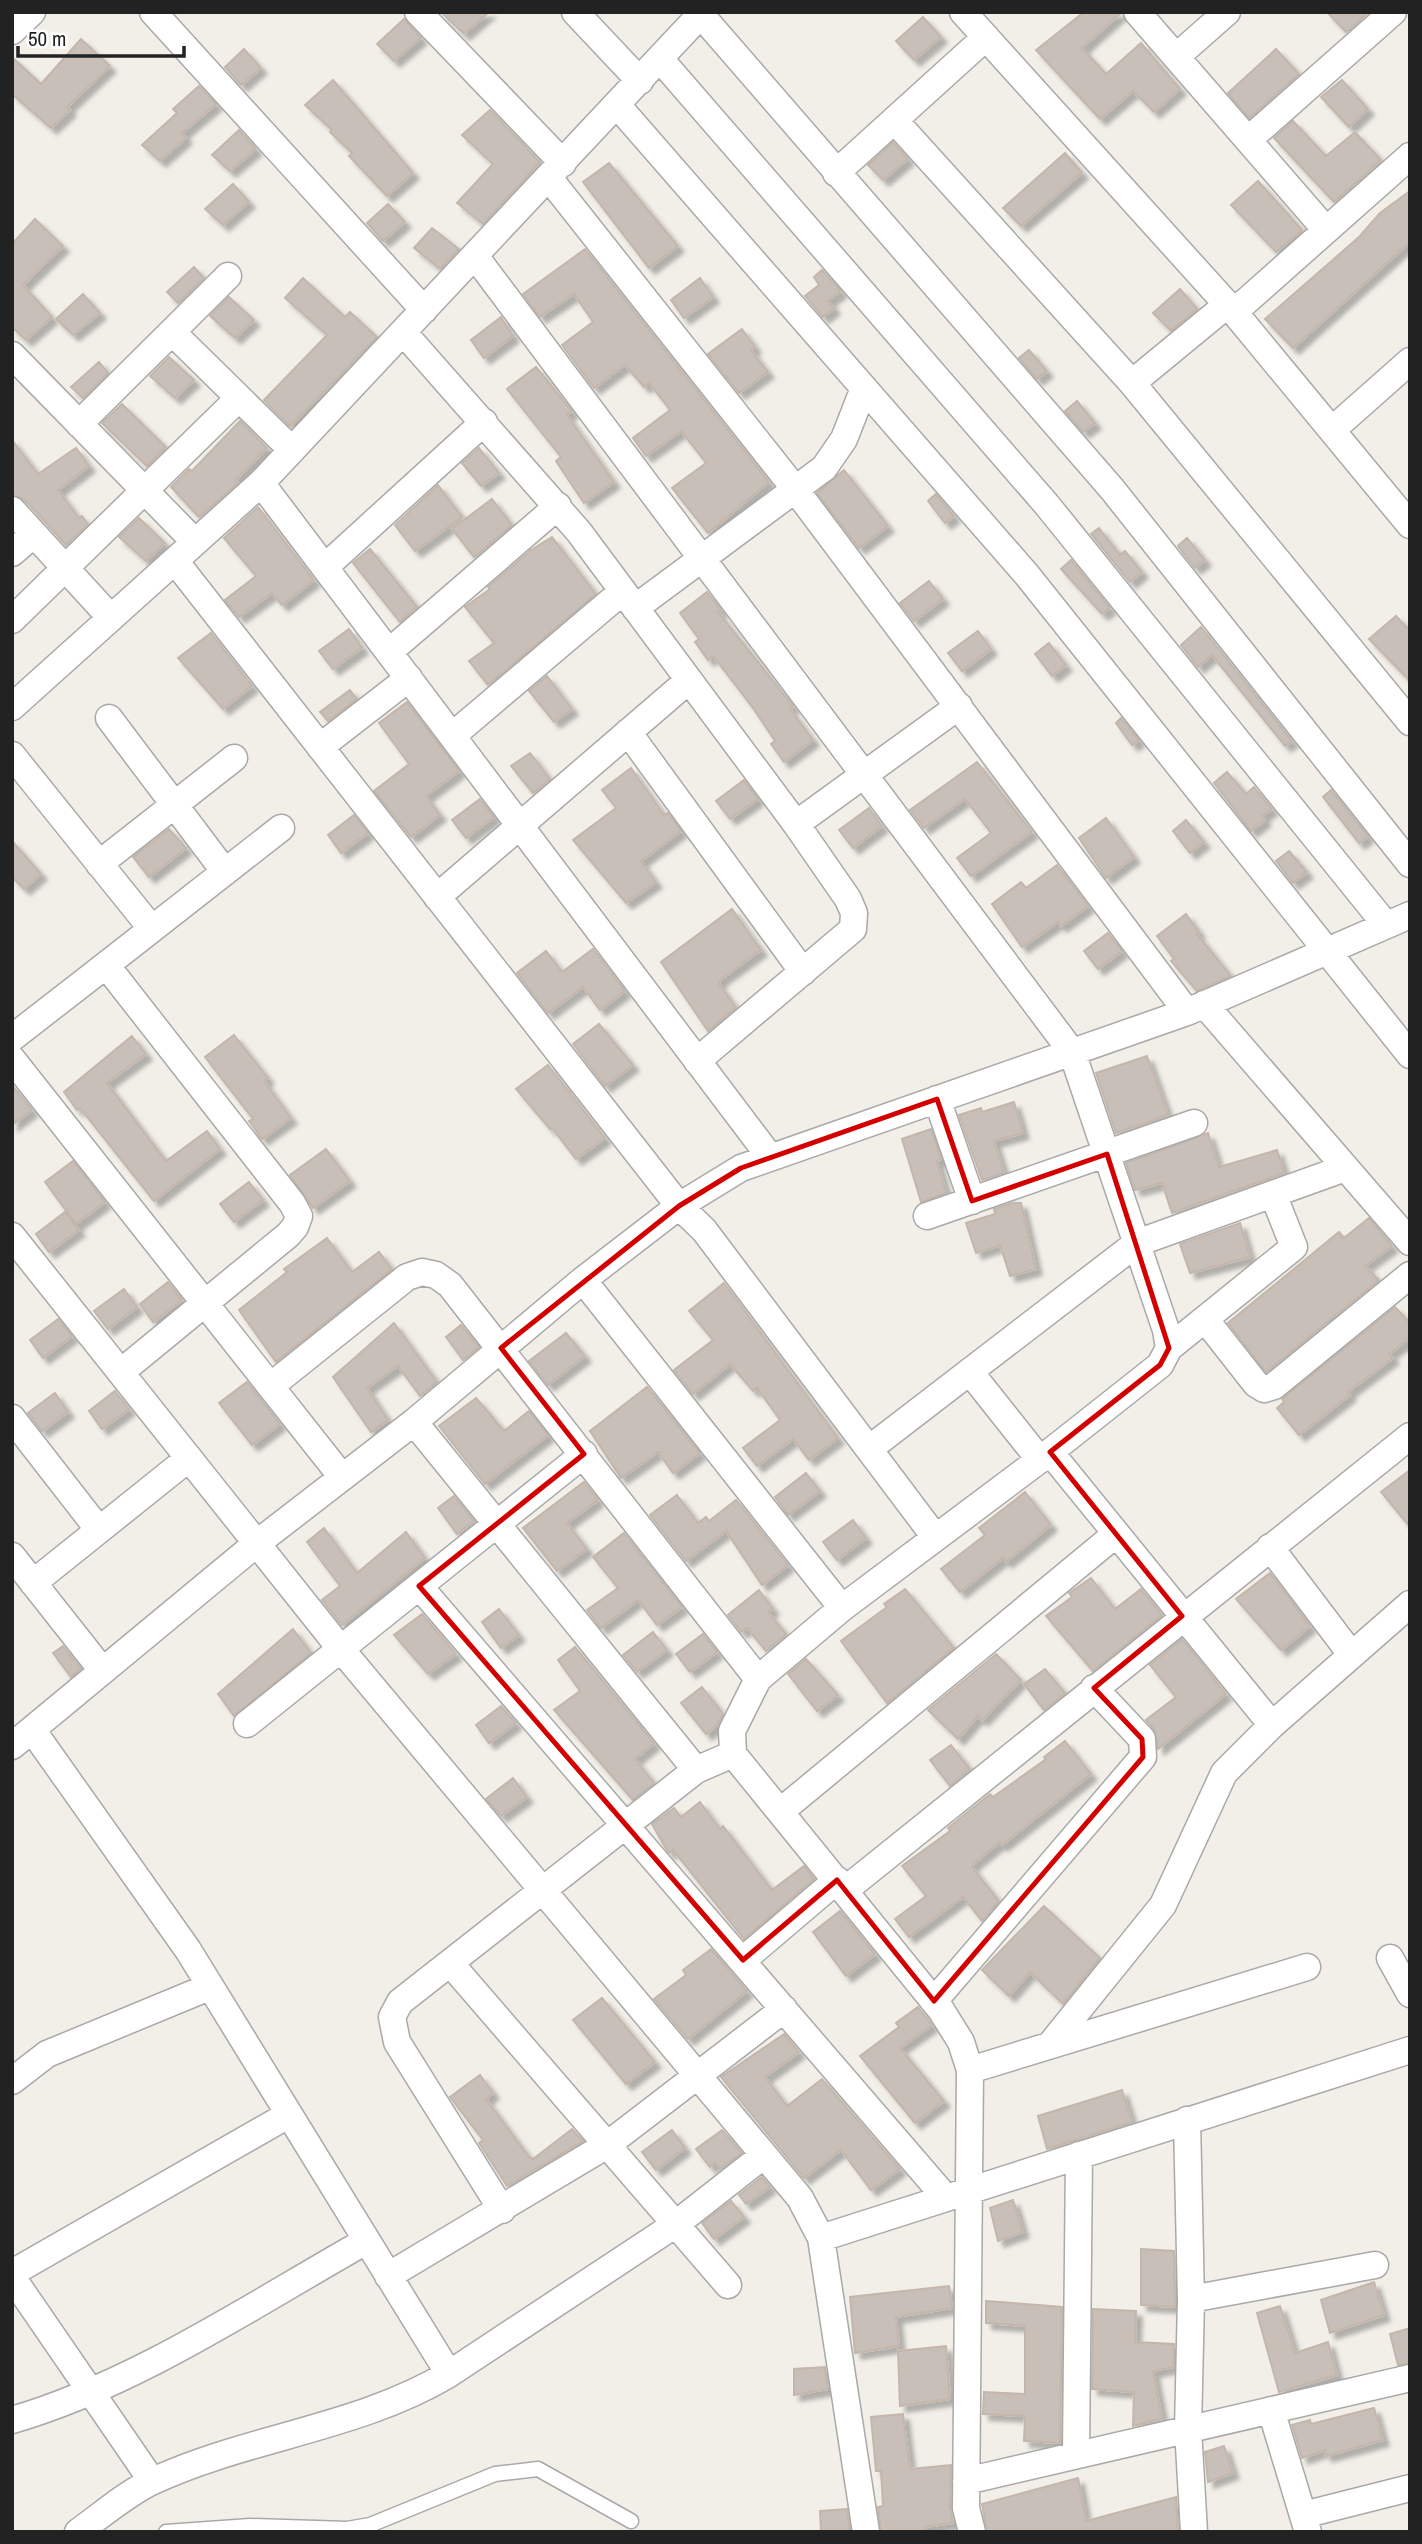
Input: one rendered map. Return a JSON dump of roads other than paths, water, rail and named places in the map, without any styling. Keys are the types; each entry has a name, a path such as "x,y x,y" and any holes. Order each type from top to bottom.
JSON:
{"street":[{"path":"12,32 32,12"},
{"path":"153,12 424,310"},
{"path":"418,12 556,170 959,706 1196,1008 1410,1242"},
{"path":"575,12 640,80"},
{"path":"964,12 1231,308 1410,525"},
{"path":"1138,12 1326,230"},
{"path":"1176,57 1227,12"},
{"path":"1248,140 1393,12"},
{"path":"12,707 261,483 702,14 835,173 1104,480 1410,864"},
{"path":"835,173 986,37"},
{"path":"449,2374 188,1950 22,1738 256,1544 414,1422 583,1280 679,1206 741,1168 1196,1008 1398,920 1085,550 660,59"},
{"path":"617,105 1064,619 1410,1055"},
{"path":"895,121 1132,383 1410,722"},
{"path":"1132,383 1231,308 1410,156"},
{"path":"475,256 1072,1052 1166,1330 1169,1348"},
{"path":"79,424 228,276"},
{"path":"403,331 558,506 796,824 848,899 854,913 853,929 697,1061"},
{"path":"172,332 292,450"},
{"path":"12,355 195,542"},
{"path":"1332,430 1410,361"},
{"path":"452,736 629,599 701,557 795,489 836,455 863,388"},
{"path":"12,620 239,398"},
{"path":"325,567 484,422"},
{"path":"261,483 770,1157"},
{"path":"389,652 558,506"},
{"path":"12,510 111,618"},
{"path":"12,553 34,534"},
{"path":"174,561 679,1206 704,1230 935,1537"},
{"path":"320,747 409,678"},
{"path":"437,897 689,680"},
{"path":"796,824 959,706"},
{"path":"109,718 225,872"},
{"path":"628,732 803,972"},
{"path":"12,755 152,929"},
{"path":"99,864 234,758"},
{"path":"12,1038 281,828"},
{"path":"106,965 292,1203 299,1216 288,1235 121,1372"},
{"path":"12,1059 342,1477"},
{"path":"937,1099 972,1201"},
{"path":"927,1216 1194,1123"},
{"path":"869,1449 1137,1243 1345,1168"},
{"path":"972,2532 966,2508 966,2221 959,2194 970,2070 961,2042 934,2001 733,1754 732,1731 758,1679 842,1608 1045,1456 1160,1365 1169,1348 1294,1247 1273,1194"},
{"path":"12,1236 340,1648 800,2198 821,2238 866,2532"},
{"path":"272,1385 407,1277 422,1272 436,1275 450,1285 501,1348 758,1679"},
{"path":"1205,1320 1256,1384 1264,1389 1274,1386 1410,1275"},
{"path":"583,1280 842,1608"},
{"path":"970,1372 1116,1534 1272,1725"},
{"path":"12,1418 99,1530"},
{"path":"414,1422 696,1770"},
{"path":"743,1960 1094,1688 1410,1436"},
{"path":"247,1724 584,1454"},
{"path":"33,1583 189,1458"},
{"path":"781,1811 1116,1534"},
{"path":"1270,1547 1351,1654"},
{"path":"12,1556 102,1671"},
{"path":"419,1586 785,2009 959,2194"},
{"path":"1050,2046 1148,1927 1171,1890 1224,1773 1272,1725 1410,1604"},
{"path":"934,2001 1143,1757 1142,1739 1094,1688"},
{"path":"502,2210 397,2042 392,2029 392,2017 400,2002 696,1770 733,1754"},
{"path":"1390,1958 1410,1994"},
{"path":"450,1963 728,2285"},
{"path":"970,2070 1307,1967"},
{"path":"12,2081 47,2054 209,1987"},
{"path":"388,2276 607,2145 785,2009"},
{"path":"821,2238 1410,2050"},
{"path":"152,2481 12,2275 288,2115"},
{"path":"1187,2120 1192,2299 1188,2429 1194,2532"},
{"path":"78,2532 152,2481 252,2445 404,2399 449,2374 676,2224 764,2155"},
{"path":"1076,2455 1079,2155"},
{"path":"12,2420 64,2405 91,2392 366,2241"},
{"path":"1192,2299 1375,2265"},
{"path":"966,2481 1410,2378"},
{"path":"1271,2410 1305,2523 1410,2488"}],"lane":[{"path":"166,2532 226,2527 359,2527 394,2517 495,2474 516,2469 538,2469 631,2521"}]}
